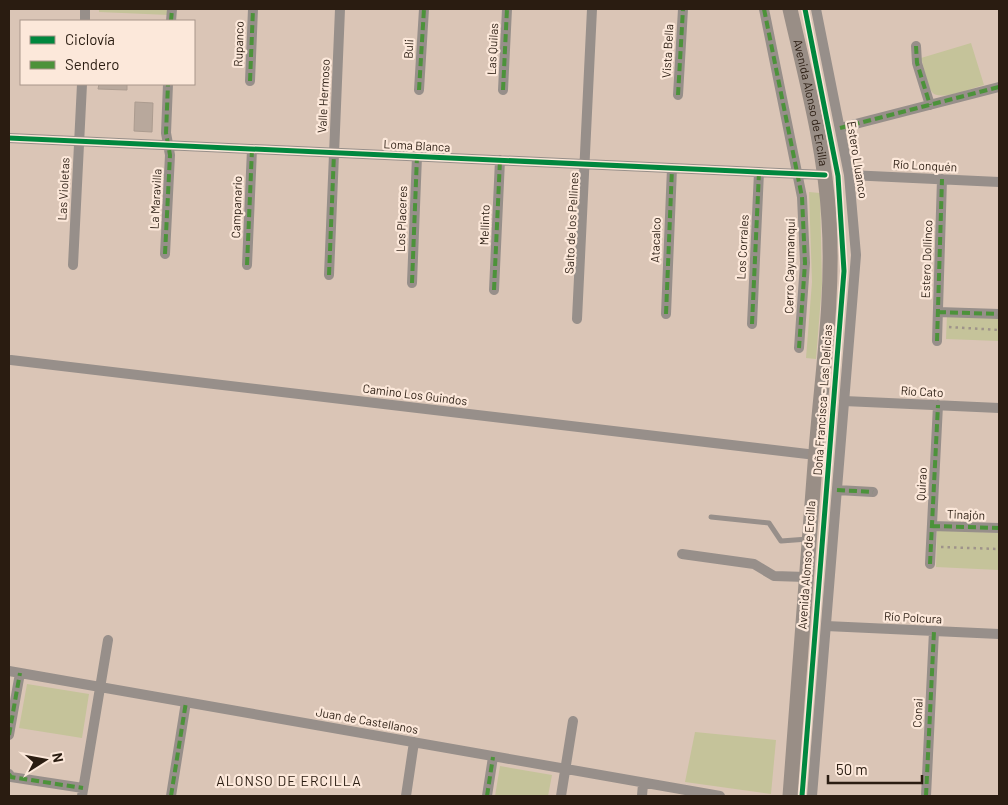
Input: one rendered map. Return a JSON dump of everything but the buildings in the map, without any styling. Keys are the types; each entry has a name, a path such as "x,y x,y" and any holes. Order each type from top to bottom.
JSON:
{"main road":[{"name":"Avenida Alonso de Ercilla","path":"790,9 817,128 825,175 829,222 830,282 790,796"}],"street":[{"name":"Rupanco","path":"250,81 253,9"},
{"name":"Valle Hermoso","path":"329,275 340,9"},
{"name":"Buli","path":"420,90 424,9"},
{"name":"Las Quilas","path":"503,90 507,9"},
{"name":"Salto de los Pellines","path":"577,319 592,9"},
{"name":"Vista Bella","path":"678,94 683,9"},
{"name":"Cerro Cayumanqui","path":"764,9 798,174 805,242 799,348"},
{"name":"Estero Lluanco","path":"812,796 856,255 850,175 816,9"},
{"path":"916,46 917,63 930,105"},
{"name":"Las Violetas","path":"73,265 82,85"},
{"name":"La Maravilla","path":"166,254 170,155 166,132 168,85"},
{"path":"840,128 999,87"},
{"name":"Loma Blanca","path":"9,138 825,175"},
{"name":"Campanario","path":"247,265 252,149"},
{"name":"Los Placeres","path":"412,283 417,156"},
{"name":"Mellinto","path":"494,290 500,160"},
{"name":"Atacalco","path":"666,314 672,168"},
{"name":"Los Corrales","path":"752,324 759,172"},
{"name":"Río Lonquén","path":"850,175 999,182"},
{"name":"Estero Dollinco","path":"937,341 942,179"},
{"path":"938,312 999,314"},
{"name":"Camino Los Guindos","path":"11,360 816,455"},
{"name":"Río Cato","path":"844,401 999,408"},
{"name":"Quirao","path":"930,564 938,405"},
{"path":"837,490 873,492"},
{"name":"Tinajón","path":"932,526 999,528"},
{"path":"682,554 754,564 774,576 806,577"},
{"name":"Río Polcura","path":"826,626 999,634"},
{"name":"Conai","path":"926,796 934,631"},
{"path":"9,774 12,777 82,792 108,640"},
{"name":"Juan de Castellanos","path":"9,671 720,796"},
{"path":"9,735 20,673"},
{"path":"171,796 186,702"},
{"path":"561,796 573,721"},
{"path":"406,796 414,742"},
{"path":"487,796 493,757"},
{"path":"642,796 644,784"}],"lane":[{"path":"711,517 769,523 781,541 809,539"}],"path":[{"path":"937,326 999,330"},
{"path":"931,546 999,549"}],"shaded area":[{"path":"99,9 169,9 169,15 99,12"},
{"path":"971,43 984,85 948,95 936,95 930,89 921,58"},
{"path":"809,192 820,193 822,284 816,359 806,358 812,282"},
{"path":"947,315 999,318 999,341 946,339"},
{"path":"937,530 999,533 999,570 936,567"},
{"path":"27,684 89,694 82,738 19,728"},
{"path":"695,732 776,740 771,794 685,782"},
{"path":"500,766 552,775 548,796 495,796"}],"marked path":[{"path":"171,20 172,9"},
{"path":"250,81 253,9"},
{"path":"419,90 424,9"},
{"path":"503,90 507,9"},
{"path":"678,95 683,9"},
{"path":"764,9 802,197 805,263 799,348"},
{"path":"916,46 917,63 930,105"},
{"path":"165,254 170,155 166,133 168,85"},
{"path":"840,128 999,87"},
{"path":"247,265 252,149"},
{"path":"329,275 334,153"},
{"path":"412,283 417,156"},
{"path":"494,290 500,160"},
{"path":"666,314 672,168"},
{"path":"752,324 759,172"},
{"path":"937,341 942,179"},
{"path":"938,312 999,314"},
{"path":"930,564 938,405"},
{"path":"837,490 873,492"},
{"path":"932,526 999,528"},
{"path":"926,796 934,631"},
{"path":"9,735 20,673"},
{"path":"171,796 186,702"},
{"path":"487,796 493,757"},
{"path":"9,774 11,777 83,788"}],"cycle path":[{"name":"Doña Francisca - Las Delicias","path":"802,796 844,271 838,176 805,9"},
{"path":"9,138 825,175"}],"district":[{"name":"ALONSO DE ERCILLA","path":"289,781"}]}
